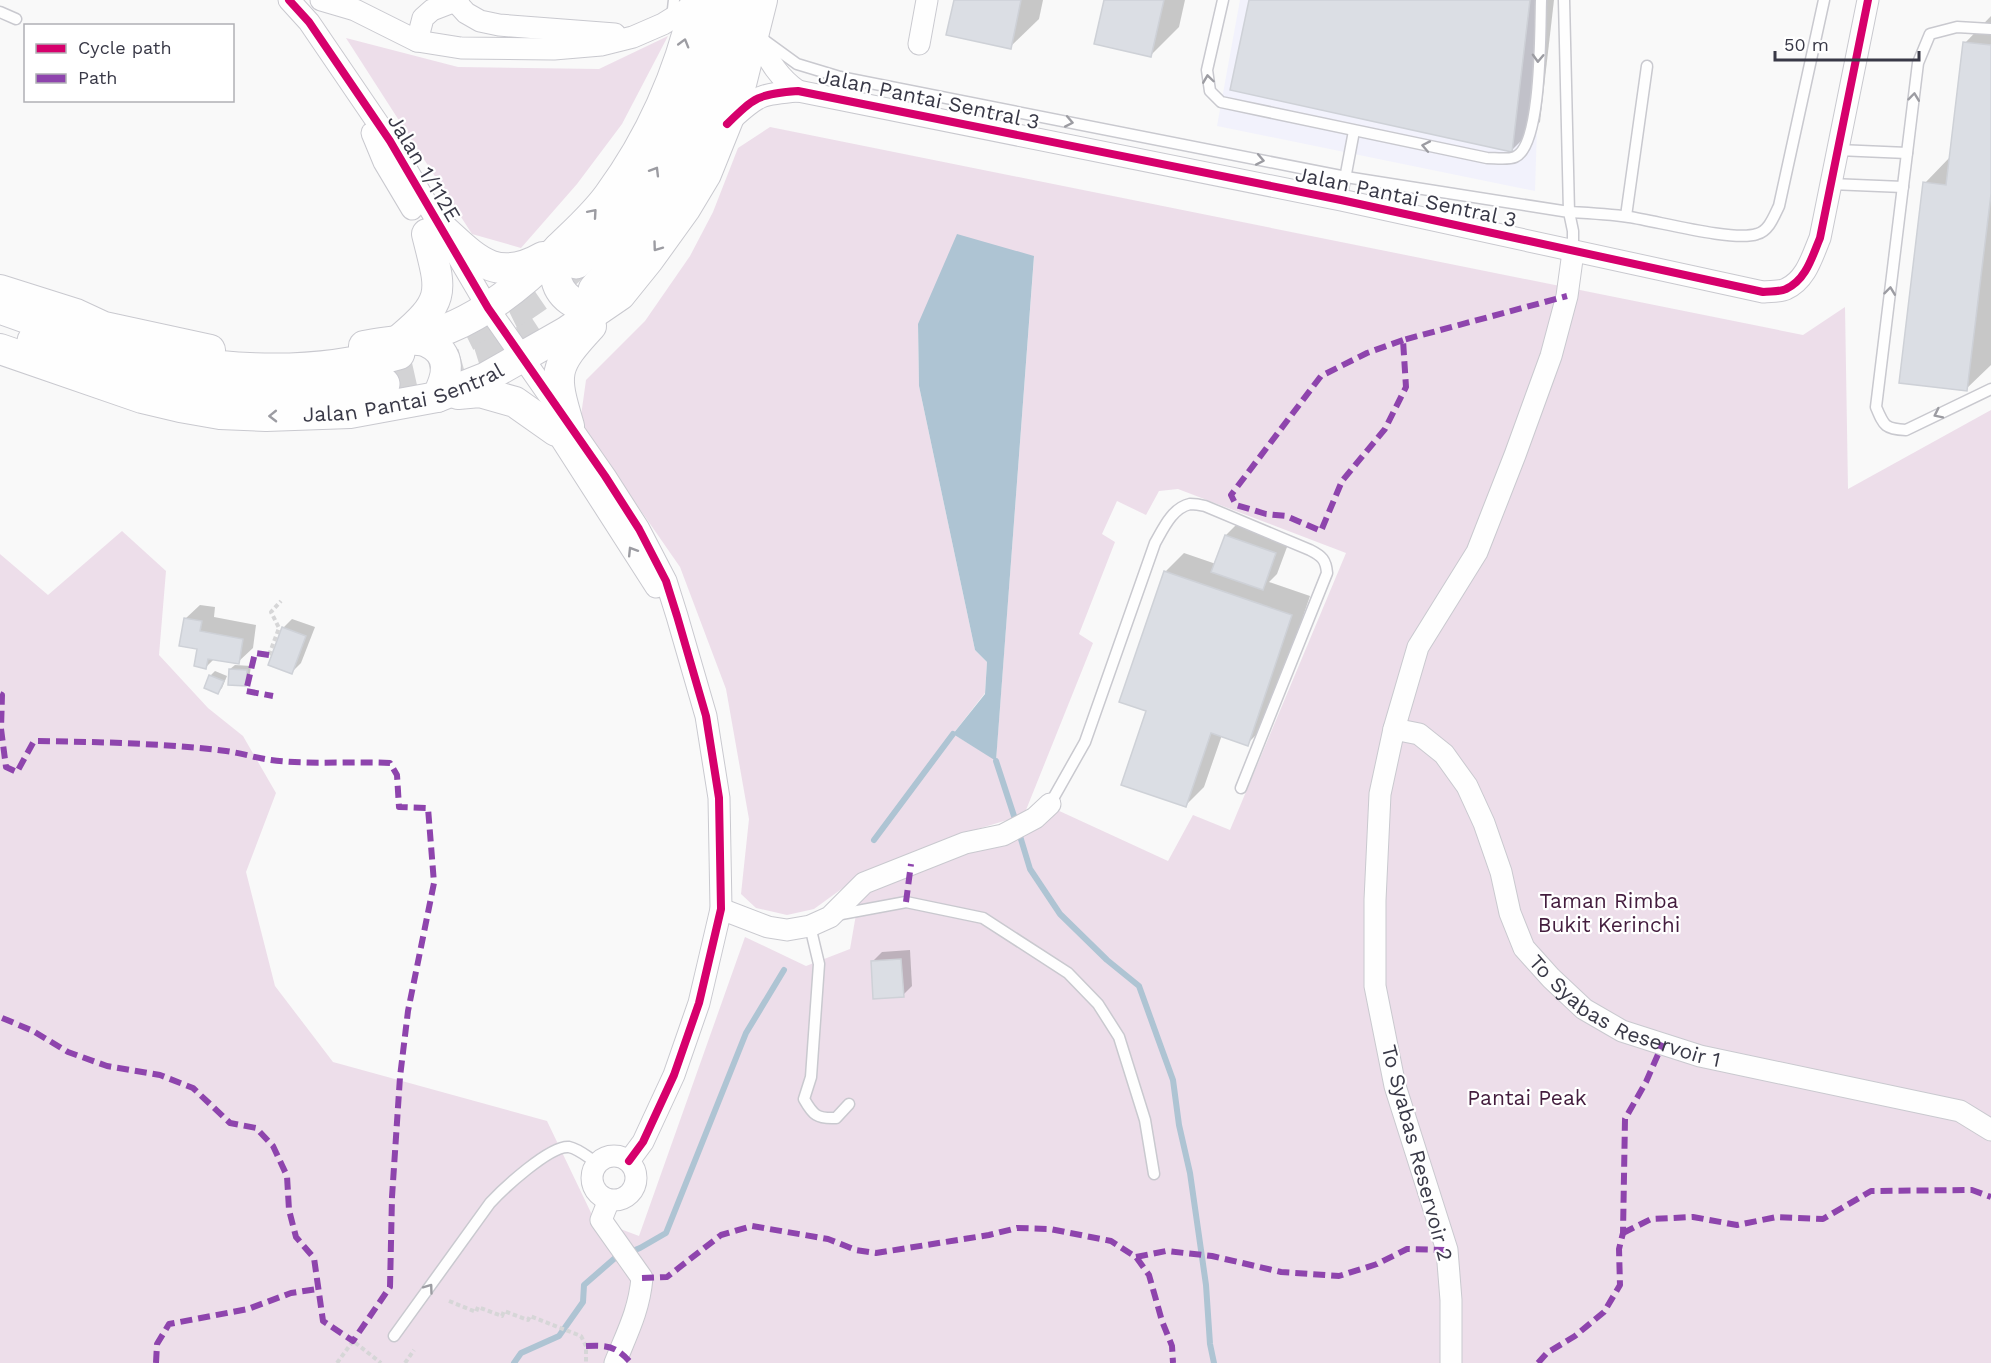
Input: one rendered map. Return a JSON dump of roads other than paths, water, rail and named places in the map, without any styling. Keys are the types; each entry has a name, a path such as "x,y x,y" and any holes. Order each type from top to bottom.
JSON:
{"highway":[{"path":"568,255 617,220 658,166 678,126 696,76 690,5"},
{"path":"607,293 634,244 675,183 755,9"},
{"path":"0,307 112,345 201,365 284,370 320,368 366,362 399,346"},
{"path":"0,328 84,361 117,371 163,383 216,392 291,396 383,384"}],"main road":[{"name":"Jalan Pantai Sentral","path":"0,349 133,396 220,414 266,416 350,413 437,396 485,378 566,332 607,293 685,209 706,174 739,92 755,9"},
{"path":"433,230 477,260 494,268 513,268 568,255"},
{"path":"399,346 428,312 438,292 433,230"},
{"path":"568,255 555,262 555,275 562,294 575,303 589,306 607,293"},
{"path":"399,346 447,329 483,311 531,277 568,255"},
{"path":"0,290 76,314 104,327 176,344 257,358 296,358 426,342 437,349 445,359 447,373 437,396 480,392 501,397 515,402 562,429"},
{"path":"562,429 558,388 559,371 568,351 607,293"}],"street":[{"name":"Jalan 1/112E","path":"289,0 309,22 354,90 384,162 433,230 483,311 562,429 585,473 648,576 677,616 706,716 719,798 721,909 699,1004 674,1075 643,1142 629,1161"},
{"path":"321,0 355,10 417,40 460,48 554,49 601,45 633,37 690,5"},
{"path":"919,44 927,0"},
{"name":"Jalan Pantai Sentral 3","path":"726,124 752,100 765,94 798,91 1341,201 1763,292 1785,290 1800,280 1820,238 1868,0"},
{"path":"417,40 423,18 432,10 457,1 466,13 480,21 500,25 633,37"},
{"name":"Jalan Pantai Sentral 3","path":"755,9 774,70 784,82 798,91"},
{"name":"To Syabas Reservoir 2","path":"1451,1363 1448,1250 1395,1086 1375,986 1375,900 1380,794 1394,729 1418,647 1477,552 1551,356 1567,296 1573,252"},
{"name":"To Syabas Reservoir 1","path":"1394,729 1419,734 1444,754 1467,786 1484,823 1501,872 1510,913 1524,948 1584,1009 1622,1031 1700,1056 1960,1111 1991,1130"},
{"path":"721,909 768,927 787,930 810,926 830,917 864,883 965,843 1003,835 1035,818 1050,804"},
{"path":"613,1156 629,1161 637,1179 633,1191 622,1199 603,1198 594,1188 592,1175 597,1163 613,1156"},
{"path":"609,1200 601,1220 642,1278 640,1300 615,1363"}],"lane":[{"path":"1223,0 1207,70 1210,91 1221,102 1487,158 1514,157 1525,149 1536,110 1541,0"},
{"path":"1564,0 1569,212 1573,231 1573,252"},
{"path":"755,9 797,64 840,76 1346,177 1569,212 1626,216 1744,236 1758,234 1768,227 1779,206 1824,0"},
{"path":"0,12 16,20"},
{"path":"1991,29 1957,27 1930,34 1918,63 1876,407 1883,424 1892,429 1906,430 1991,389"},
{"path":"1626,216 1647,66"},
{"path":"1341,201 1354,131"},
{"path":"1838,150 1907,153"},
{"path":"1831,184 1903,187"},
{"path":"1050,804 1085,741 1155,543 1164,525 1176,512 1190,504 1205,506 1320,555 1327,562 1328,573 1241,788"},
{"path":"830,917 906,902 983,918 1068,973 1098,1004 1119,1037 1145,1120 1154,1174"},
{"path":"810,926 819,964 811,1077 804,1099 811,1111 822,1119 836,1118 849,1104"},
{"path":"394,1336 490,1203 506,1186 560,1148 573,1148 597,1163"}],"water":[{"path":"957,234 1034,256 996,761 953,734 985,694 987,662 975,650 919,386 918,324"}],"waterway":[{"path":"874,840 953,734"},
{"path":"996,761 1015,819"},
{"path":"1020,836 1030,869 1060,914 1107,960 1139,986 1173,1080 1179,1125 1190,1173 1206,1285 1210,1344 1214,1363"},
{"path":"514,1363 521,1353 559,1336 583,1302 584,1285 615,1258 640,1248 666,1233 746,1033 784,970"}],"tunnel":[{"path":"466,335 513,312 548,288 576,262"},
{"path":"383,384 485,358 505,351 541,332"}],"park label":[{"name":"Taman Rimba Bukit Kerinchi","path":"1609,913"},
{"name":"Pantai Peak","path":"1527,1098"}]}
